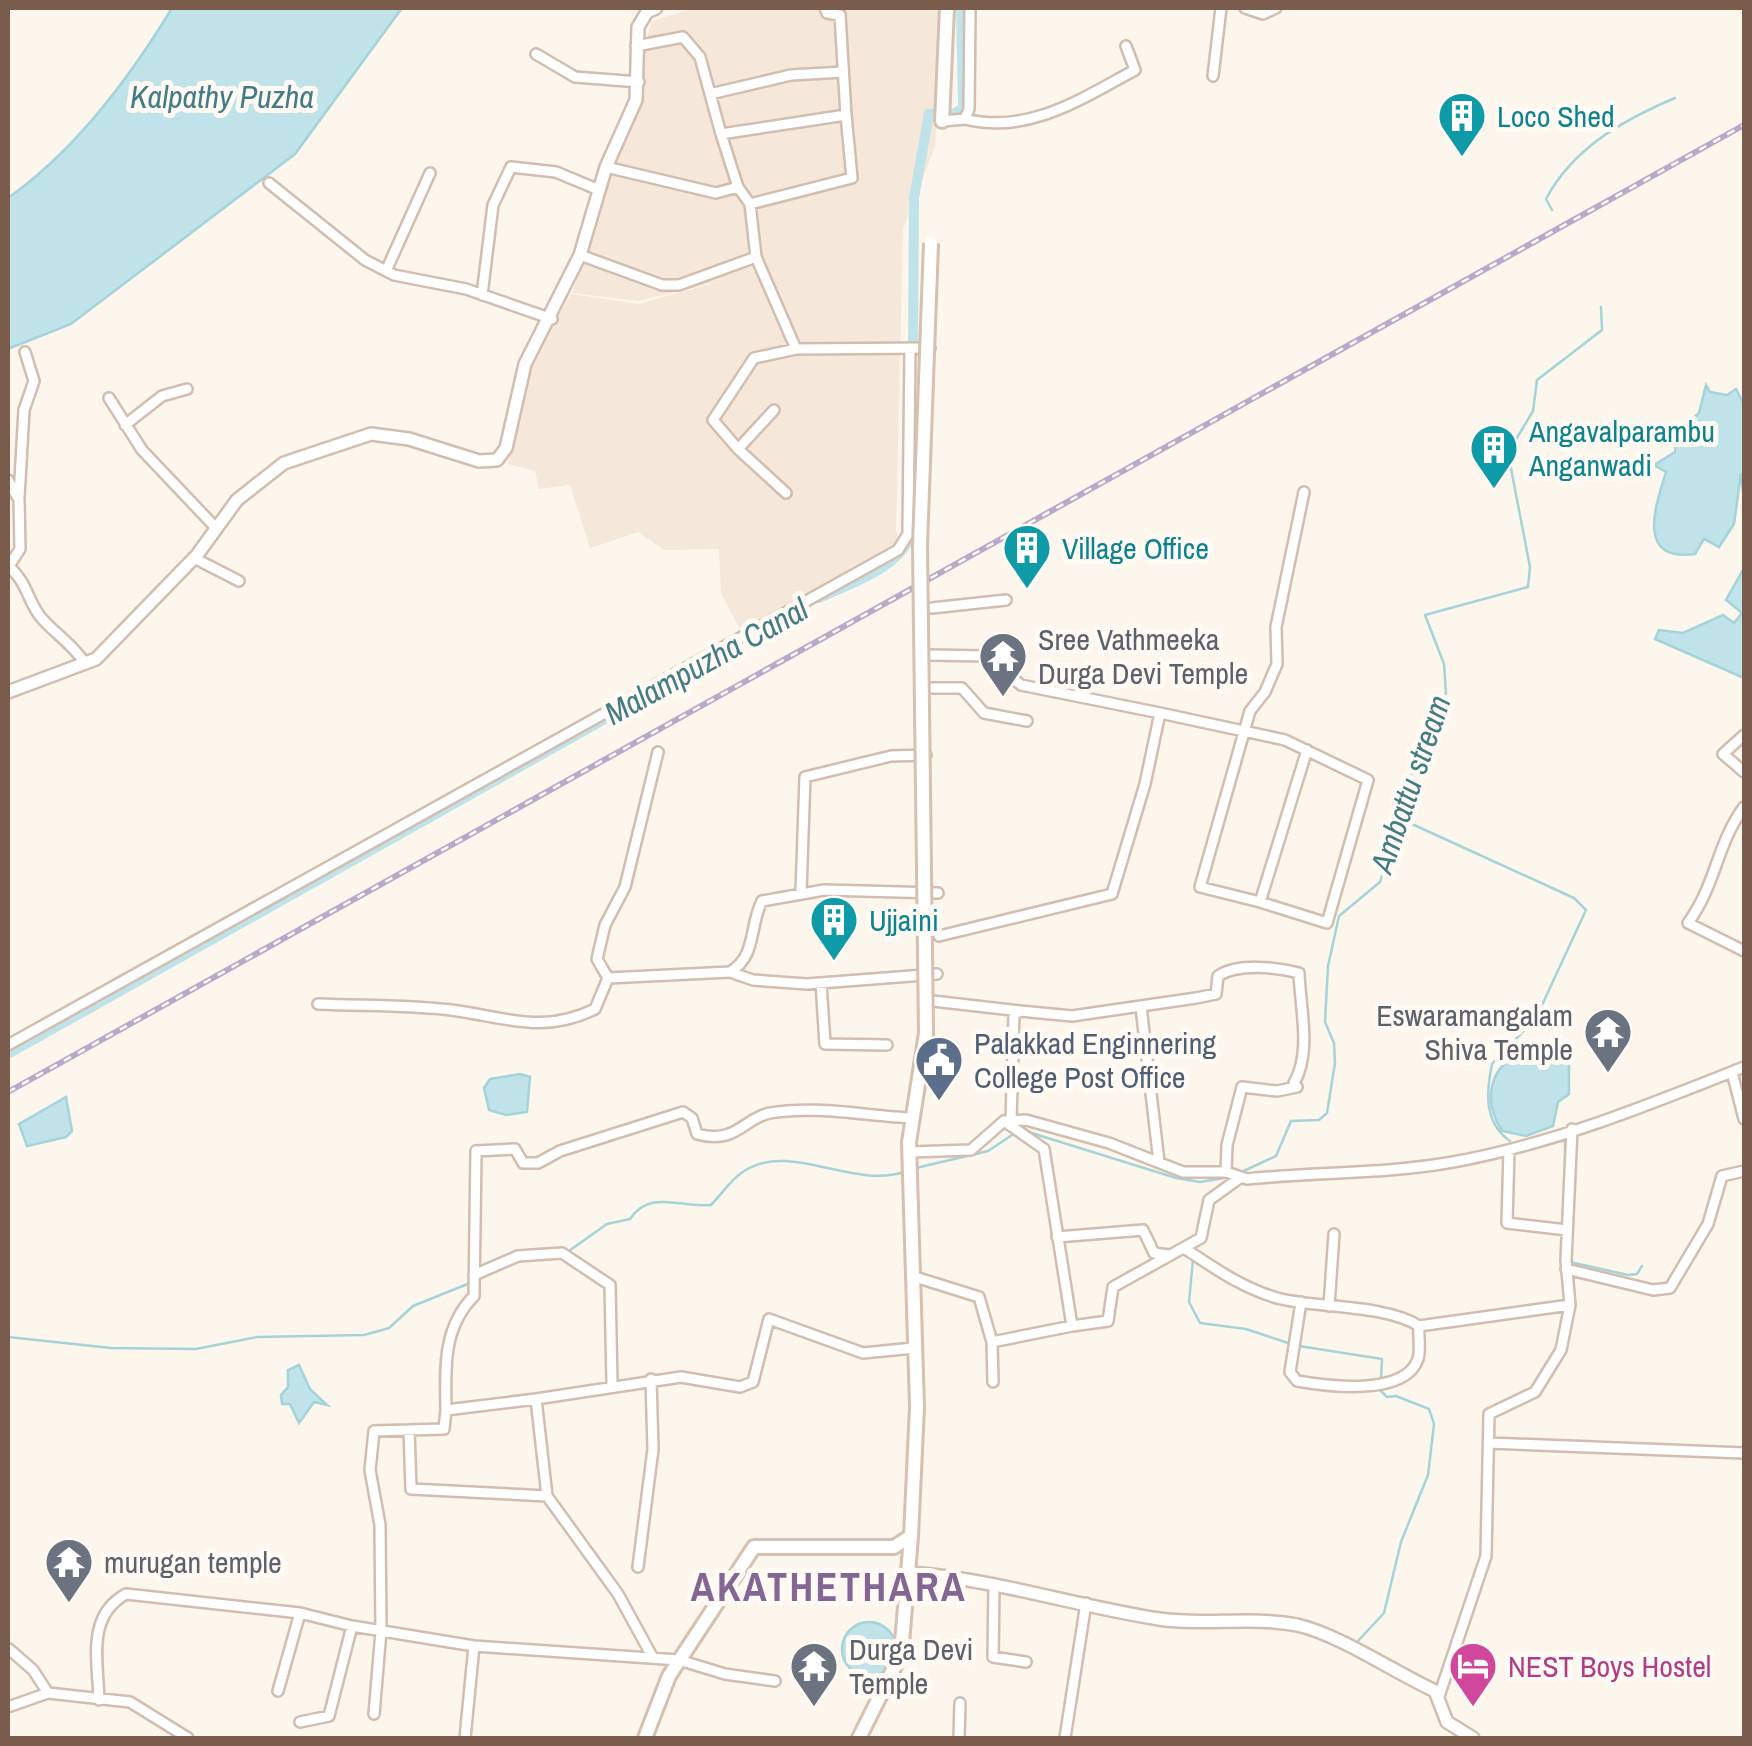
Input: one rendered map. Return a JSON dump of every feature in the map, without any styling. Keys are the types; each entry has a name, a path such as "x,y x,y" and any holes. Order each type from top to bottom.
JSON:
{"main road":[{"path":"943,115 947,8"},
{"path":"859,1738 900,1654 910,1573 917,1407 910,1164 912,1118 926,1032 920,545 931,243"},
{"path":"645,1738 679,1660 754,1547 894,1547 911,1536"}],"street":[{"path":"8,692 85,662 125,632 194,558 255,482 284,464 371,434 409,439 480,461 497,460 506,448 533,344 552,319 580,256 606,167 636,100 638,27 647,12 656,8"},
{"path":"750,204 852,178 840,15 827,13 824,8"},
{"path":"964,119 969,109 970,8"},
{"path":"1213,76 1221,8"},
{"path":"1245,8 1263,14 1276,8"},
{"path":"636,46 684,37 700,56 720,134 738,187 750,204 756,256 796,349"},
{"path":"943,115 980,123 1030,122 1135,70 1126,46"},
{"path":"536,54 575,77 638,82"},
{"path":"710,94 791,75 842,72"},
{"path":"720,134 846,114"},
{"path":"482,294 493,205 511,166 556,172 599,190"},
{"path":"606,167 716,193 738,187"},
{"path":"386,271 430,173"},
{"path":"269,184 366,260 386,271 482,294 552,319"},
{"path":"580,256 662,285 678,285 756,256"},
{"path":"8,1045 709,652 887,558 906,540 912,348"},
{"path":"786,493 713,420 754,358 796,349 932,348"},
{"path":"25,352 34,380 24,410 20,549 9,566 26,584 36,611 68,638 85,662"},
{"path":"125,425 162,396 186,389"},
{"path":"109,398 142,450 216,528"},
{"path":"738,449 774,410"},
{"path":"8,480 19,500"},
{"path":"930,655 985,656 1021,684 1243,733 1285,740 1368,780 1327,923 1200,887 1243,733 1250,710 1265,692 1277,664 1276,627 1304,492"},
{"path":"908,515 930,511"},
{"path":"194,558 239,581"},
{"path":"932,608 1006,600"},
{"path":"929,688 962,688 984,713 1027,720"},
{"path":"939,936 1112,894 1145,784 1160,713"},
{"path":"1744,735 1722,754 1744,772"},
{"path":"1260,902 1307,750"},
{"path":"608,978 597,959 605,925 626,886 658,752"},
{"path":"801,892 805,777 891,756 926,755"},
{"path":"1744,807 1724,841 1708,895 1688,923 1744,951"},
{"path":"730,972 744,964 752,946 752,919 762,901 801,892 884,889 938,893"},
{"path":"933,1001 1072,1016 1216,994 1218,976 1225,971 1278,968 1299,973 1303,1019 1302,1063 1294,1083 1297,1087 1277,1091 1242,1087 1227,1144 1227,1172"},
{"path":"608,978 730,972 753,980 821,984 937,974"},
{"path":"318,1004 452,1010 504,1022 568,1022 595,1009 608,978"},
{"path":"821,984 825,1044 887,1045"},
{"path":"1141,1007 1159,1162"},
{"path":"1020,1012 1014,1015 1008,1123 1021,1137 1044,1149 1072,1326"},
{"path":"910,1164 970,1150 1008,1123 1026,1120 1093,1138 1183,1172 1227,1172 1240,1176 1420,1167 1509,1150 1744,1067"},
{"path":"1732,1072 1744,1119"},
{"path":"374,1714 381,1631 380,1525 370,1470 374,1431 444,1429 448,1340 457,1313 474,1296 476,1151 515,1149 523,1163 538,1163 560,1150 683,1112 688,1113 697,1134 708,1136 744,1130 770,1113 912,1118"},
{"path":"1438,1699 1486,1556 1489,1414 1535,1392 1550,1374 1561,1350 1570,1305 1566,1268 1572,1128"},
{"path":"1509,1150 1507,1224 1568,1230"},
{"path":"1566,1268 1653,1290 1670,1288 1708,1224 1722,1176 1744,1171"},
{"path":"1057,1237 1143,1230 1154,1252 1190,1252 1201,1238 1209,1200 1240,1176"},
{"path":"1328,1306 1334,1234"},
{"path":"1190,1252 1230,1278 1278,1298 1410,1320 1418,1326 1570,1305"},
{"path":"474,1275 518,1256 562,1253 610,1285 612,1384"},
{"path":"992,1342 1108,1320 1113,1287 1172,1255"},
{"path":"912,1276 978,1297 992,1342 992,1382"},
{"path":"1302,1302 1290,1372 1297,1381 1367,1388 1407,1372 1418,1360 1418,1326"},
{"path":"446,1410 681,1377 740,1387 753,1382 769,1319 862,1353 914,1348"},
{"path":"638,1567 653,1450 651,1380"},
{"path":"536,1399 547,1496 618,1594 652,1658"},
{"path":"409,1430 411,1490 547,1496"},
{"path":"1489,1443 1744,1454"},
{"path":"910,1573 994,1584 1164,1620 1230,1618 1296,1625 1324,1634 1435,1691 1447,1722 1473,1738"},
{"path":"994,1584 994,1657 1026,1662"},
{"path":"99,1700 97,1624 111,1602 126,1594 300,1613 352,1626 474,1646 679,1660 725,1674 776,1681"},
{"path":"1065,1738 1082,1649 1086,1603"},
{"path":"278,1690 300,1613"},
{"path":"300,1722 328,1716 352,1626"},
{"path":"464,1738 474,1646"},
{"path":"9,1649 33,1670 48,1692"},
{"path":"8,1707 48,1692 143,1706 167,1728 188,1738"},
{"path":"959,1738 960,1703"}],"shaded area":[{"path":"695,8 944,8 935,147 903,229 896,531 901,545 741,631 721,593 719,549 664,550 638,532 590,548 570,485 539,489 535,471 508,464 535,353 571,294 638,304 721,281 638,301 572,293 644,82 643,50 652,21"}],"water":[{"name":"Kalpathy Puzha","path":"172,8 402,8 295,154 71,324 8,349 8,198 56,158 99,112"},
{"path":"1706,385 1710,392 1727,395 1736,389 1744,404 1744,501 1741,473 1734,524 1719,547 1704,539 1695,554 1676,554 1664,549 1654,529 1666,472 1654,465 1675,452 1677,433 1699,413"},
{"path":"1744,568 1744,678 1655,639 1659,630 1683,633 1723,615 1734,623 1742,613 1726,600"},
{"path":"1525,1052 1569,1062 1569,1094 1558,1102 1553,1126 1526,1136 1502,1131 1491,1096 1492,1084 1503,1065"},
{"path":"520,1074 530,1077 527,1112 506,1115 489,1110 484,1088 490,1079"},
{"path":"66,1097 72,1131 66,1137 27,1146 19,1124"},
{"path":"299,1365 310,1389 327,1405 314,1402 299,1423 290,1404 282,1404 281,1395 288,1387 288,1370"},
{"path":"869,1622 888,1630 896,1649 888,1668 869,1676 850,1668 842,1649 850,1630"}],"waterway":[{"name":"Malampuzha Canal","path":"913,354 914,198 929,114 954,114 963,108 961,8"},
{"path":"1552,210 1546,199 1585,150 1618,126 1675,98"},
{"name":"Ambattu stream","path":"1237,1174 1276,1156 1291,1121 1319,1120 1327,1113 1335,1063 1334,1043 1325,1022 1328,966 1339,916 1380,882 1418,752 1446,693 1444,664 1425,615 1528,587 1530,567 1508,453 1533,411 1537,380 1602,330 1601,307"},
{"name":"Malampuzha Canal","path":"819,598 890,562 909,540 912,526"},
{"name":"Malampuzha Canal","path":"8,1054 735,646"},
{"path":"1401,819 1574,898 1586,910 1536,1018 1492,1064 1491,1116 1510,1141"},
{"name":"Ambattu stream","path":"1022,1130 1176,1178 1200,1182 1230,1177"},
{"path":"916,1168 988,1151 1015,1133"},
{"path":"1557,1141 1565,1141 1565,1175"},
{"path":"566,1253 607,1224 630,1219 647,1205 711,1205 739,1175 762,1163 801,1163 864,1175 904,1172"},
{"path":"1563,1225 1564,1203"},
{"name":"Ambattu stream","path":"1207,1234 1211,1213"},
{"path":"513,1262 554,1258"},
{"name":"Ambattu stream","path":"1193,1259 1189,1302 1200,1323 1246,1329 1291,1344"},
{"path":"1570,1262 1628,1275 1637,1274 1642,1266"},
{"path":"8,1337 111,1348 196,1349 257,1337 364,1335 389,1328 413,1306 470,1283"},
{"name":"Ambattu stream","path":"1299,1346 1382,1359 1381,1380"},
{"name":"Ambattu stream","path":"1356,1643 1384,1613 1401,1542 1428,1475 1434,1424 1429,1409 1396,1396 1387,1397 1378,1388"}],"railway":[{"path":"8,1092 1744,125"}],"place":[{"name":"Loco Shed","path":"1462,158"},
{"name":"Angavalparambu Anganwadi","path":"1494,490"},
{"name":"Village Office","path":"1027,590"},
{"name":"Sree Vathmeeka Durga Devi Temple","path":"1003,698"},
{"name":"Ujjaini","path":"834,962"},
{"name":"Eswaramangalam Shiva Temple","path":"1608,1074"},
{"name":"Palakkad Enginnering College Post Office","path":"939,1102"},
{"name":"murugan temple","path":"69,1604"},
{"name":"Durga Devi Temple","path":"814,1708"},
{"name":"NEST Boys Hostel","path":"1473,1708"}],"district":[{"name":"AKATHETHARA","path":"829,1586"}]}
